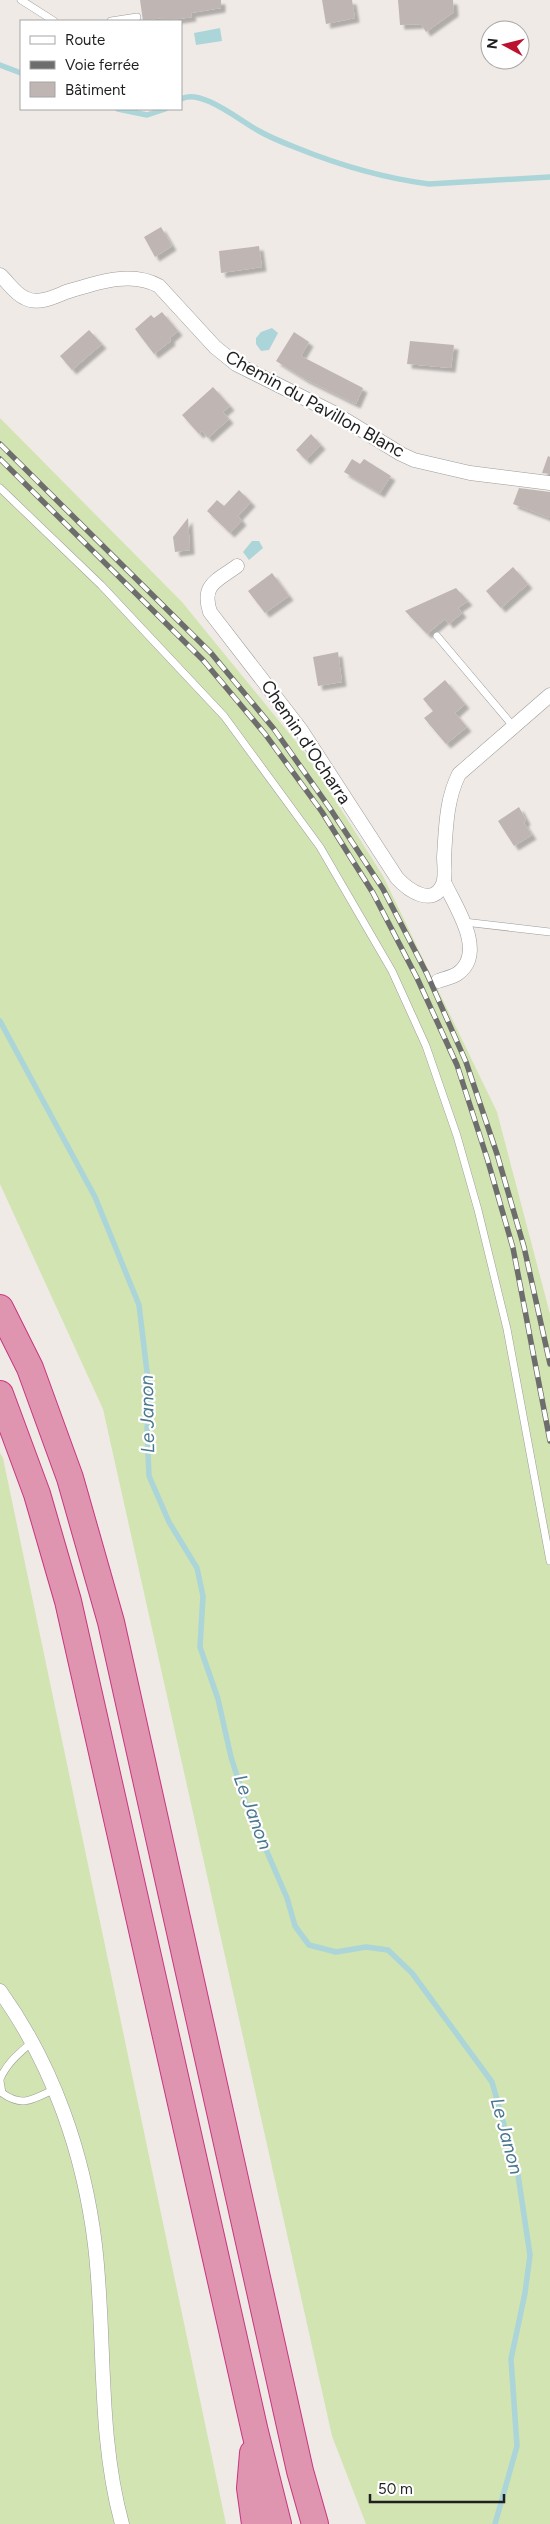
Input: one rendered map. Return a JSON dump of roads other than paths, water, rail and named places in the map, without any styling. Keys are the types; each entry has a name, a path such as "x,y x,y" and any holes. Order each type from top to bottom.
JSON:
{"highway":[{"path":"0,1308 30,1368 70,1478 111,1622 300,2471 315,2524"},
{"path":"0,1394 38,1494 68,1601 255,2432 278,2524"},
{"path":"255,2432 250,2488 256,2524"}],"street":[{"name":"Chemin du Pavillon Blanc","path":"0,275 19,294 35,301 121,278 136,277 148,279 160,286 215,347 236,364 334,413 401,454 414,460 470,473 550,483"},
{"name":"Chemin d'Ocharra","path":"237,566 208,589 206,598 210,612 301,730 397,878 407,889 417,894 430,895 439,892 444,882"},
{"path":"438,981 457,974 470,954 469,938 464,922 444,882 446,816 452,789 459,774 550,695"},
{"path":"0,1991 32,2042 55,2089 73,2141 88,2196 95,2246 107,2443 122,2524"}],"lane":[{"path":"21,0 52,20"},
{"path":"118,20 137,17"},
{"path":"0,488 101,585 224,716 320,847 392,971 426,1046 457,1136 478,1210 507,1329 550,1562"},
{"path":"437,636 513,726"},
{"path":"464,922 550,932"},
{"path":"32,2042 14,2057 0,2080 1,2094 13,2101 26,2102 55,2089"}],"water":[{"path":"220,28 222,41 196,45 194,33"},
{"path":"272,328 278,333 269,350 261,351 256,344 256,338 261,332"},
{"path":"252,541 259,541 263,548 249,560 243,552"}],"waterway":[{"path":"0,65 20,73"},
{"path":"182,99 199,98 220,107 264,134 282,142 345,165 395,178 429,184 550,177"},
{"path":"123,110 147,115 162,110"},
{"name":"Le Janon","path":"0,1021 95,1197 139,1305 150,1397 147,1430 149,1476 169,1522 197,1568 203,1596 200,1647 218,1699 231,1757 245,1801 287,1898 295,1926 309,1945 336,1952 366,1947 388,1950 412,1973 492,2082 518,2175 530,2255 525,2293 511,2359 517,2446 495,2524"}],"railway":[{"path":"0,444 211,653 274,729 329,807 383,889 427,974 466,1062 497,1154 524,1247 550,1364"},
{"path":"0,459 203,660 265,734 322,812 373,893 417,978 457,1065 513,1248 550,1441"}]}
